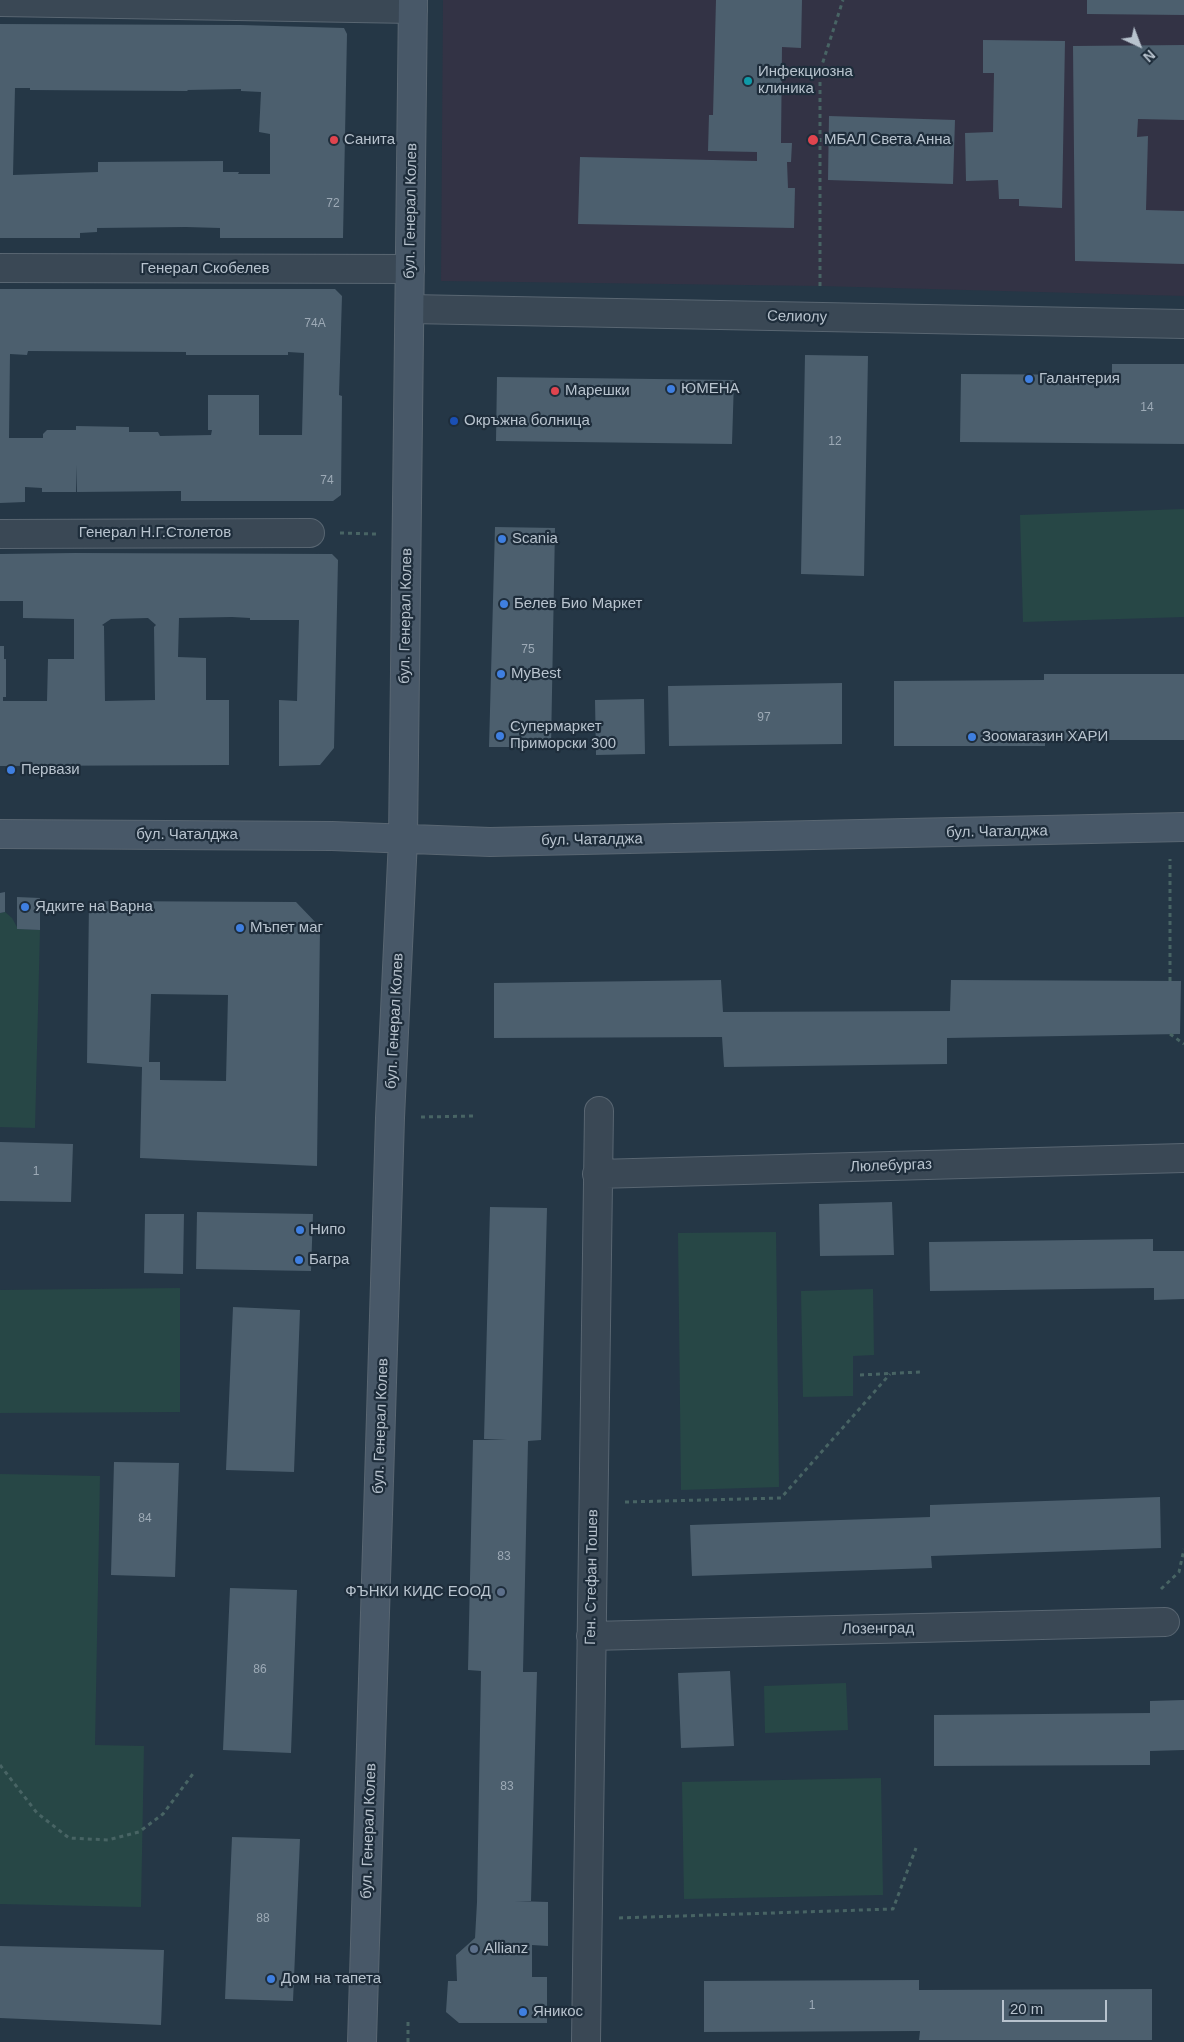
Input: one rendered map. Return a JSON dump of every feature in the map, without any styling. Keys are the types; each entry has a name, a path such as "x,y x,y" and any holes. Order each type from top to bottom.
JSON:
{"street":[{"path":"0,2 413,4"},
{"name":"бул. Генерал Колев","path":"362,2042 390,1118 403,839 413,4"},
{"name":"Генерал Скобелев","path":"0,268 410,269"},
{"name":"Селиолу","path":"410,309 1184,324"},
{"name":"Генерал Н.Г.Столетов","path":"0,534 310,532"},
{"name":"бул. Чаталджа","path":"0,834 332,836 500,842 1177,827"},
{"name":"Ген. Стефан Тошев","path":"586,2042 592,1503 599,1111"},
{"name":"Люлебургаз","path":"597,1174 1184,1158"},
{"name":"Лозенград","path":"591,1636 1165,1622"}],"path":[{"path":"820,318 820,71 843,0"},
{"path":"310,532 406,534"},
{"path":"1170,980 1177,827"},
{"path":"1170,1034 1184,1044"},
{"path":"390,1118 475,1116"},
{"path":"860,1375 920,1372"},
{"path":"592,1503 781,1498 890,1374"},
{"path":"0,1765 36,1813 69,1838 108,1840 139,1832 163,1814 195,1771"},
{"path":"587,1920 893,1909 916,1848"},
{"path":"408,2020 408,2042"}],"shaded area":[{"name":"МБАЛ Света Анна","path":"443,0 1184,0 1184,296 820,286 441,281"}],"green space":[{"path":"1184,509 1184,617 1023,622 1020,515"},
{"path":"5,912 12,918 18,929 40,930 35,1128 0,1127 0,913"},
{"path":"776,1232 779,1487 681,1490 678,1233"},
{"path":"180,1288 180,1412 0,1413 0,1290"},
{"path":"873,1289 874,1355 853,1356 853,1396 803,1397 801,1291"},
{"path":"0,1474 100,1476 95,1745 144,1746 141,1907 0,1904"},
{"path":"846,1683 848,1730 765,1733 764,1686"},
{"path":"881,1778 883,1895 684,1899 682,1782"}],"building":[{"path":"716,0 802,0 801,48 782,47 781,143 792,143 791,162 787,162 788,188 795,188 794,228 578,224 580,157 757,161 757,152 708,151 709,115 713,115"},
{"path":"1087,0 1184,0 1184,15 1087,14"},
{"path":"0,24 241,25 344,28 347,34 343,238 220,238 220,228 186,227 97,228 97,232 80,233 80,238 0,238","holes":["15,88 30,88 30,90 188,91 241,89 241,91 261,92 259,132 270,134 270,174 223,172 223,161 98,162 98,172 13,175"]},
{"path":"983,40 1065,41 1062,208 1019,206 1019,199 999,199 998,180 966,181 965,133 993,132 994,73 983,73"},
{"path":"1184,45 1184,120 1138,119 1137,137 1148,136 1146,210 1184,211 1184,264 1075,261 1073,46"},
{"path":"829,116 955,120 953,184 828,180"},
{"path":"0,289 335,289 342,296 339,395 342,396 341,495 333,501 181,501 181,491 77,492 76,465 76,492 42,492 42,488 25,487 25,502 0,503","holes":["28,351 186,352 186,355 288,355 288,352 304,353 302,435 259,435 259,395 208,395 208,430 212,430 211,435 160,436 158,432 129,432 129,427 76,426 76,430 47,430 43,434 43,438 9,438 10,354 27,355"]},
{"path":"805,355 868,356 864,576 801,574"},
{"path":"1112,364 1184,364 1184,444 960,442 961,374 1112,375"},
{"path":"497,377 734,380 732,444 496,441"},
{"path":"495,527 555,528 551,747 489,747"},
{"path":"0,554 332,554 338,560 334,748 320,765 279,766 279,700 297,701 299,620 250,620 250,618 232,617 179,618 178,657 206,658 206,700 229,700 229,765 0,766 0,646 4,646 4,659 6,659 6,697 3,697 3,701 47,701 48,659 74,659 74,619 23,618 23,601 0,601","holes":["148,618 156,625 154,627 155,700 105,701 104,626 102,625 111,619"]},
{"path":"1044,674 1184,674 1184,740 1045,740 1045,746 894,746 894,681 1044,680"},
{"path":"842,683 842,744 669,746 668,686"},
{"path":"644,699 645,754 596,755 595,700"},
{"path":"5,892 5,912 0,913 0,893"},
{"path":"17,897 40,898 40,930 17,929"},
{"path":"89,901 296,902 320,927 317,1166 140,1158 142,1067 87,1063","holes":["151,994 228,995 226,1081 160,1080 160,1062 149,1062"]},
{"path":"721,980 723,1012 950,1011 951,980 1181,981 1180,1034 947,1038 947,1064 724,1067 722,1037 494,1038 494,983"},
{"path":"0,1142 73,1144 71,1202 0,1201"},
{"path":"892,1202 894,1255 820,1256 819,1204"},
{"path":"490,1207 547,1208 541,1440 528,1441 523,1672 537,1672 531,1901 515,1901 548,1902 548,1946 532,1945 532,1977 547,1977 547,2023 459,2023 446,2012 448,1981 457,1981 456,1955 475,1938 477,1902 481,1671 468,1670 473,1440 507,1440 484,1439"},
{"path":"197,1212 313,1214 311,1271 196,1269"},
{"path":"145,1214 184,1214 183,1274 144,1273"},
{"path":"1153,1239 1153,1251 1184,1251 1184,1299 1154,1300 1154,1288 930,1291 929,1242"},
{"path":"233,1307 300,1310 294,1472 226,1470"},
{"path":"114,1462 179,1463 175,1577 111,1575"},
{"path":"1160,1497 1161,1548 931,1556 932,1568 692,1576 690,1525 930,1517 930,1505"},
{"path":"230,1588 297,1590 291,1753 223,1750"},
{"path":"730,1671 734,1746 681,1748 678,1673"},
{"path":"1184,1700 1184,1750 1150,1751 1150,1765 934,1766 934,1715 1150,1713 1150,1701"},
{"path":"232,1837 300,1839 293,2001 225,1999"},
{"path":"0,1946 164,1950 161,2025 0,2018"},
{"path":"919,1980 919,1990 1152,1989 1152,2040 919,2040 920,2031 704,2032 704,1981"}],"place":[{"name":"Инфекциозна клиника","path":"748,81"},
{"name":"Санита","path":"334,140"},
{"name":"МБАЛ Света Анна","path":"813,140"},
{"name":"Галантерия","path":"1029,379"},
{"name":"ЮМЕНА","path":"671,389"},
{"name":"Марешки","path":"555,391"},
{"name":"Окръжна болница","path":"454,421"},
{"name":"Scania","path":"502,539"},
{"name":"Белев Био Маркет","path":"504,604"},
{"name":"MyBest","path":"501,674"},
{"name":"Супермаркет Приморски 300","path":"500,736"},
{"name":"Зоомагазин ХАРИ","path":"972,737"},
{"name":"Первази","path":"11,770"},
{"name":"Ядките на Варна","path":"25,907"},
{"name":"Мъпет маг","path":"240,928"},
{"name":"Нипо","path":"300,1230"},
{"name":"Багра","path":"299,1260"},
{"name":"ФЪНКИ КИДС ЕООД","path":"501,1592"},
{"name":"Allianz","path":"474,1949"},
{"name":"Дом на тапета","path":"271,1979"},
{"name":"Яникос","path":"523,2012"}]}
